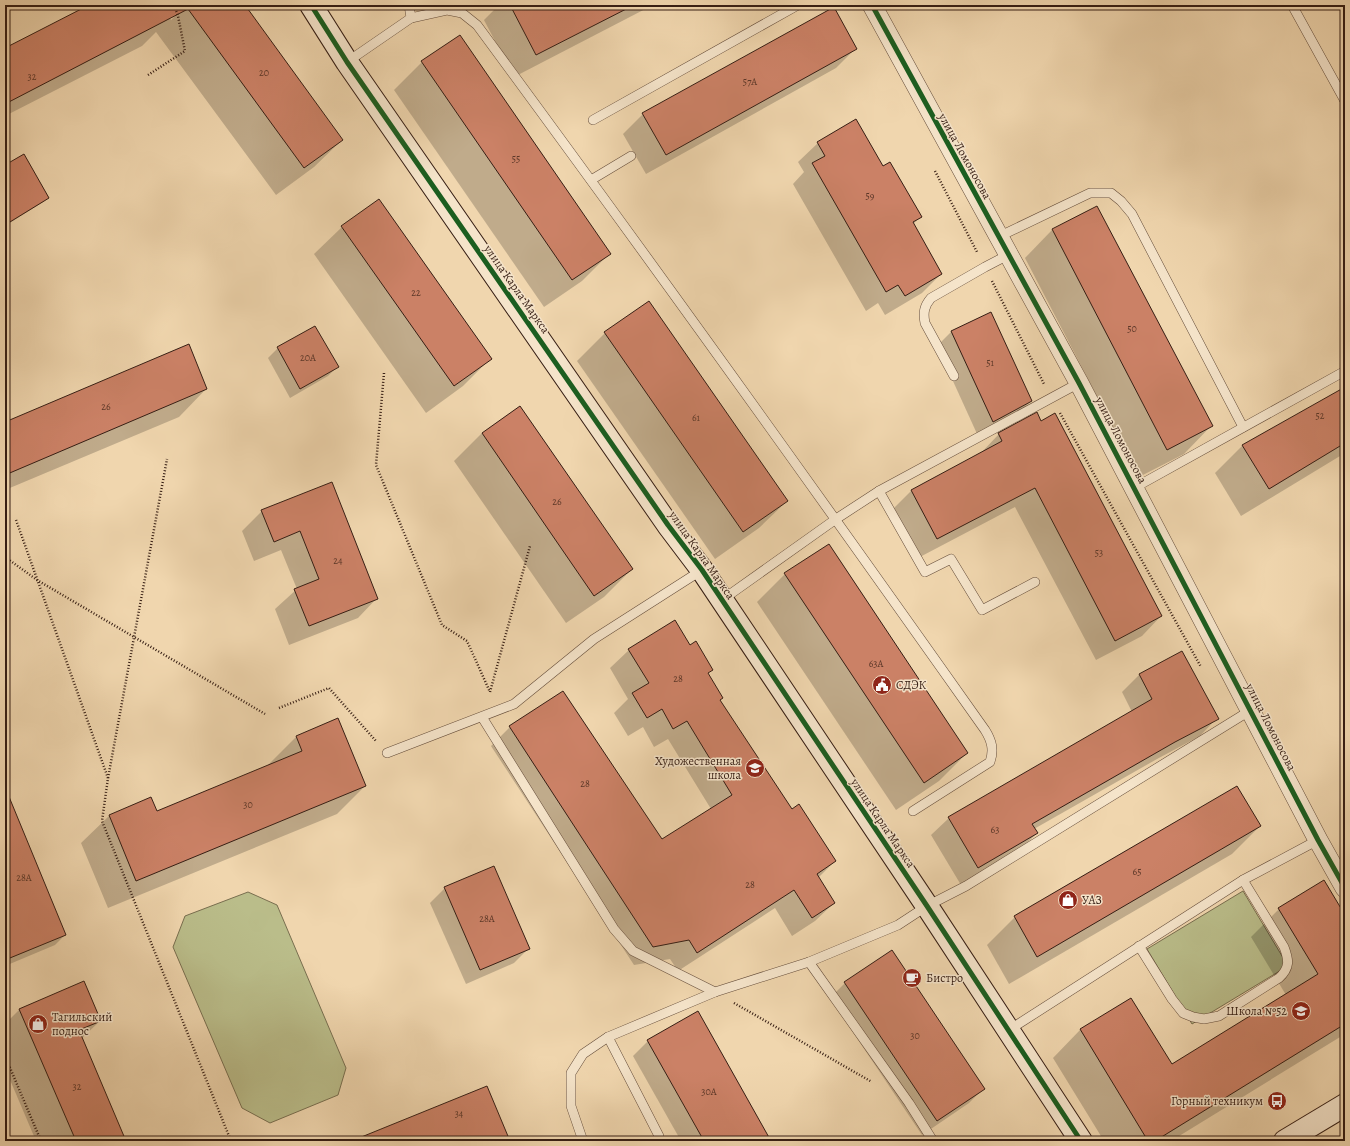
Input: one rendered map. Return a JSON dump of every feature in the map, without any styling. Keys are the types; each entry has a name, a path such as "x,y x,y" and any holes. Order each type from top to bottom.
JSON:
{"street":[{"name":"улица Карла Маркса","path":"311,5 347,62 664,518 702,570 927,906 1081,1141"},
{"name":"улица Ломоносова","path":"872,5 1079,383 1318,840 1345,888"},
{"path":"1285,1141 1345,1105"}],"lane":[{"path":"409,5 411,18"},
{"path":"593,120 798,5"},
{"path":"1292,5 1345,101"},
{"path":"347,62 411,18 447,10 462,13 477,25 591,180 836,520 990,738 993,746 993,754 990,762 913,811"},
{"path":"591,180 631,156"},
{"path":"998,237 1090,193 1112,193 1132,214 1243,427"},
{"path":"954,376 925,323 924,310 926,304 931,298 1008,255"},
{"path":"1134,488 1345,371"},
{"path":"722,600 879,491 1079,383"},
{"path":"879,491 925,572 951,559 982,610 1035,582"},
{"path":"387,753 482,718 514,704 594,639 702,570"},
{"path":"583,1141 571,1106 571,1073 583,1054 608,1037 714,992 809,962 898,925 927,906 966,886 1250,710"},
{"path":"482,718 614,929 634,951 714,992"},
{"path":"1009,1030 1243,880 1318,840"},
{"path":"1139,946 1172,999 1183,1012 1193,1017 1204,1019 1218,1016 1279,978 1285,973 1288,965 1288,956 1243,880"},
{"path":"809,962 909,1103 933,1141"},
{"path":"608,1037 659,1136"}],"path":[{"path":"148,75 185,51 178,16 174,5"},
{"path":"934,168 1051,397 1204,674"},
{"path":"384,373 376,465 442,625 468,641 490,692"},
{"path":"167,459 108,778 102,821 230,1141"},
{"path":"16,520 108,778"},
{"path":"482,718 530,546"},
{"path":"5,557 37,580 265,714"},
{"path":"279,708 329,688 387,753"},
{"path":"714,992 874,1084"},
{"path":"5,1056 41,1141"}],"green space":[{"path":"1243,891 1288,966 1192,1024 1147,949"},
{"path":"248,892 277,905 346,1068 338,1095 270,1123 242,1108 173,947 185,916"}],"building":[{"path":"89,5 245,5 343,140 304,168 188,9 5,104 5,48"},
{"path":"510,5 634,5 536,55"},
{"path":"834,7 857,49 666,155 642,113"},
{"path":"460,35 611,254 572,280 421,61"},
{"path":"856,119 883,166 890,162 922,217 913,222 942,274 905,296 898,285 886,292 812,163 825,156 817,142"},
{"path":"24,154 49,198 5,225 5,165"},
{"path":"379,199 492,359 454,386 341,226"},
{"path":"1097,206 1213,426 1167,450 1052,229"},
{"path":"649,301 788,501 743,532 604,332"},
{"path":"991,312 1032,401 993,422 951,331"},
{"path":"315,326 339,367 300,389 277,347"},
{"path":"189,344 207,389 5,475 5,422"},
{"path":"1345,387 1345,443 1269,489 1242,445"},
{"path":"520,406 633,569 594,596 482,433"},
{"path":"1037,412 1041,421 1055,413 1162,616 1115,641 1035,488 937,539 911,490 1002,441 998,433"},
{"path":"332,482 378,599 309,626 294,589 319,579 300,531 274,542 261,510"},
{"path":"829,544 968,753 924,783 784,573"},
{"path":"675,620 690,645 696,641 713,670 708,673 723,698 720,700 792,809 799,804 836,861 817,874 835,903 812,918 794,890 697,953 689,940 653,947 509,726 563,691 662,839 732,795 687,721 673,729 662,709 647,718 632,693 649,683 628,649"},
{"path":"1182,651 1219,719 1175,742 1032,824 1038,833 978,868 948,817 1152,699 1139,674"},
{"path":"338,718 366,786 136,881 109,815 151,797 157,811 302,751 296,736"},
{"path":"1237,786 1261,826 1037,957 1014,916"},
{"path":"5,787 66,935 5,960"},
{"path":"494,866 530,949 480,970 444,887"},
{"name":"Школа №52","path":"1324,880 1345,915 1345,1024 1155,1141 1148,1141 1080,1029 1131,998 1172,1064 1318,974 1278,908"},
{"path":"892,950 985,1089 937,1121 844,982"},
{"path":"84,981 101,1021 79,1030 126,1141 76,1141 19,1009"},
{"path":"698,1011 771,1141 704,1141 647,1040"},
{"path":"487,1086 510,1141 354,1141 354,1140"}],"cycle path":[{"path":"311,5 347,62 668,525 702,570 927,906 1081,1141"},
{"path":"872,5 1079,383 1318,840 1345,888"}],"place":[{"name":"СДЭК","path":"882,685"},
{"name":"Художественная школа","path":"755,768"},
{"name":"УАЗ","path":"1068,900"},
{"name":"Бистро","path":"912,978"},
{"name":"Школа №52","path":"1301,1011"},
{"name":"Тагильский поднос","path":"38,1024"},
{"name":"Горный техникум","path":"1277,1101"}]}
